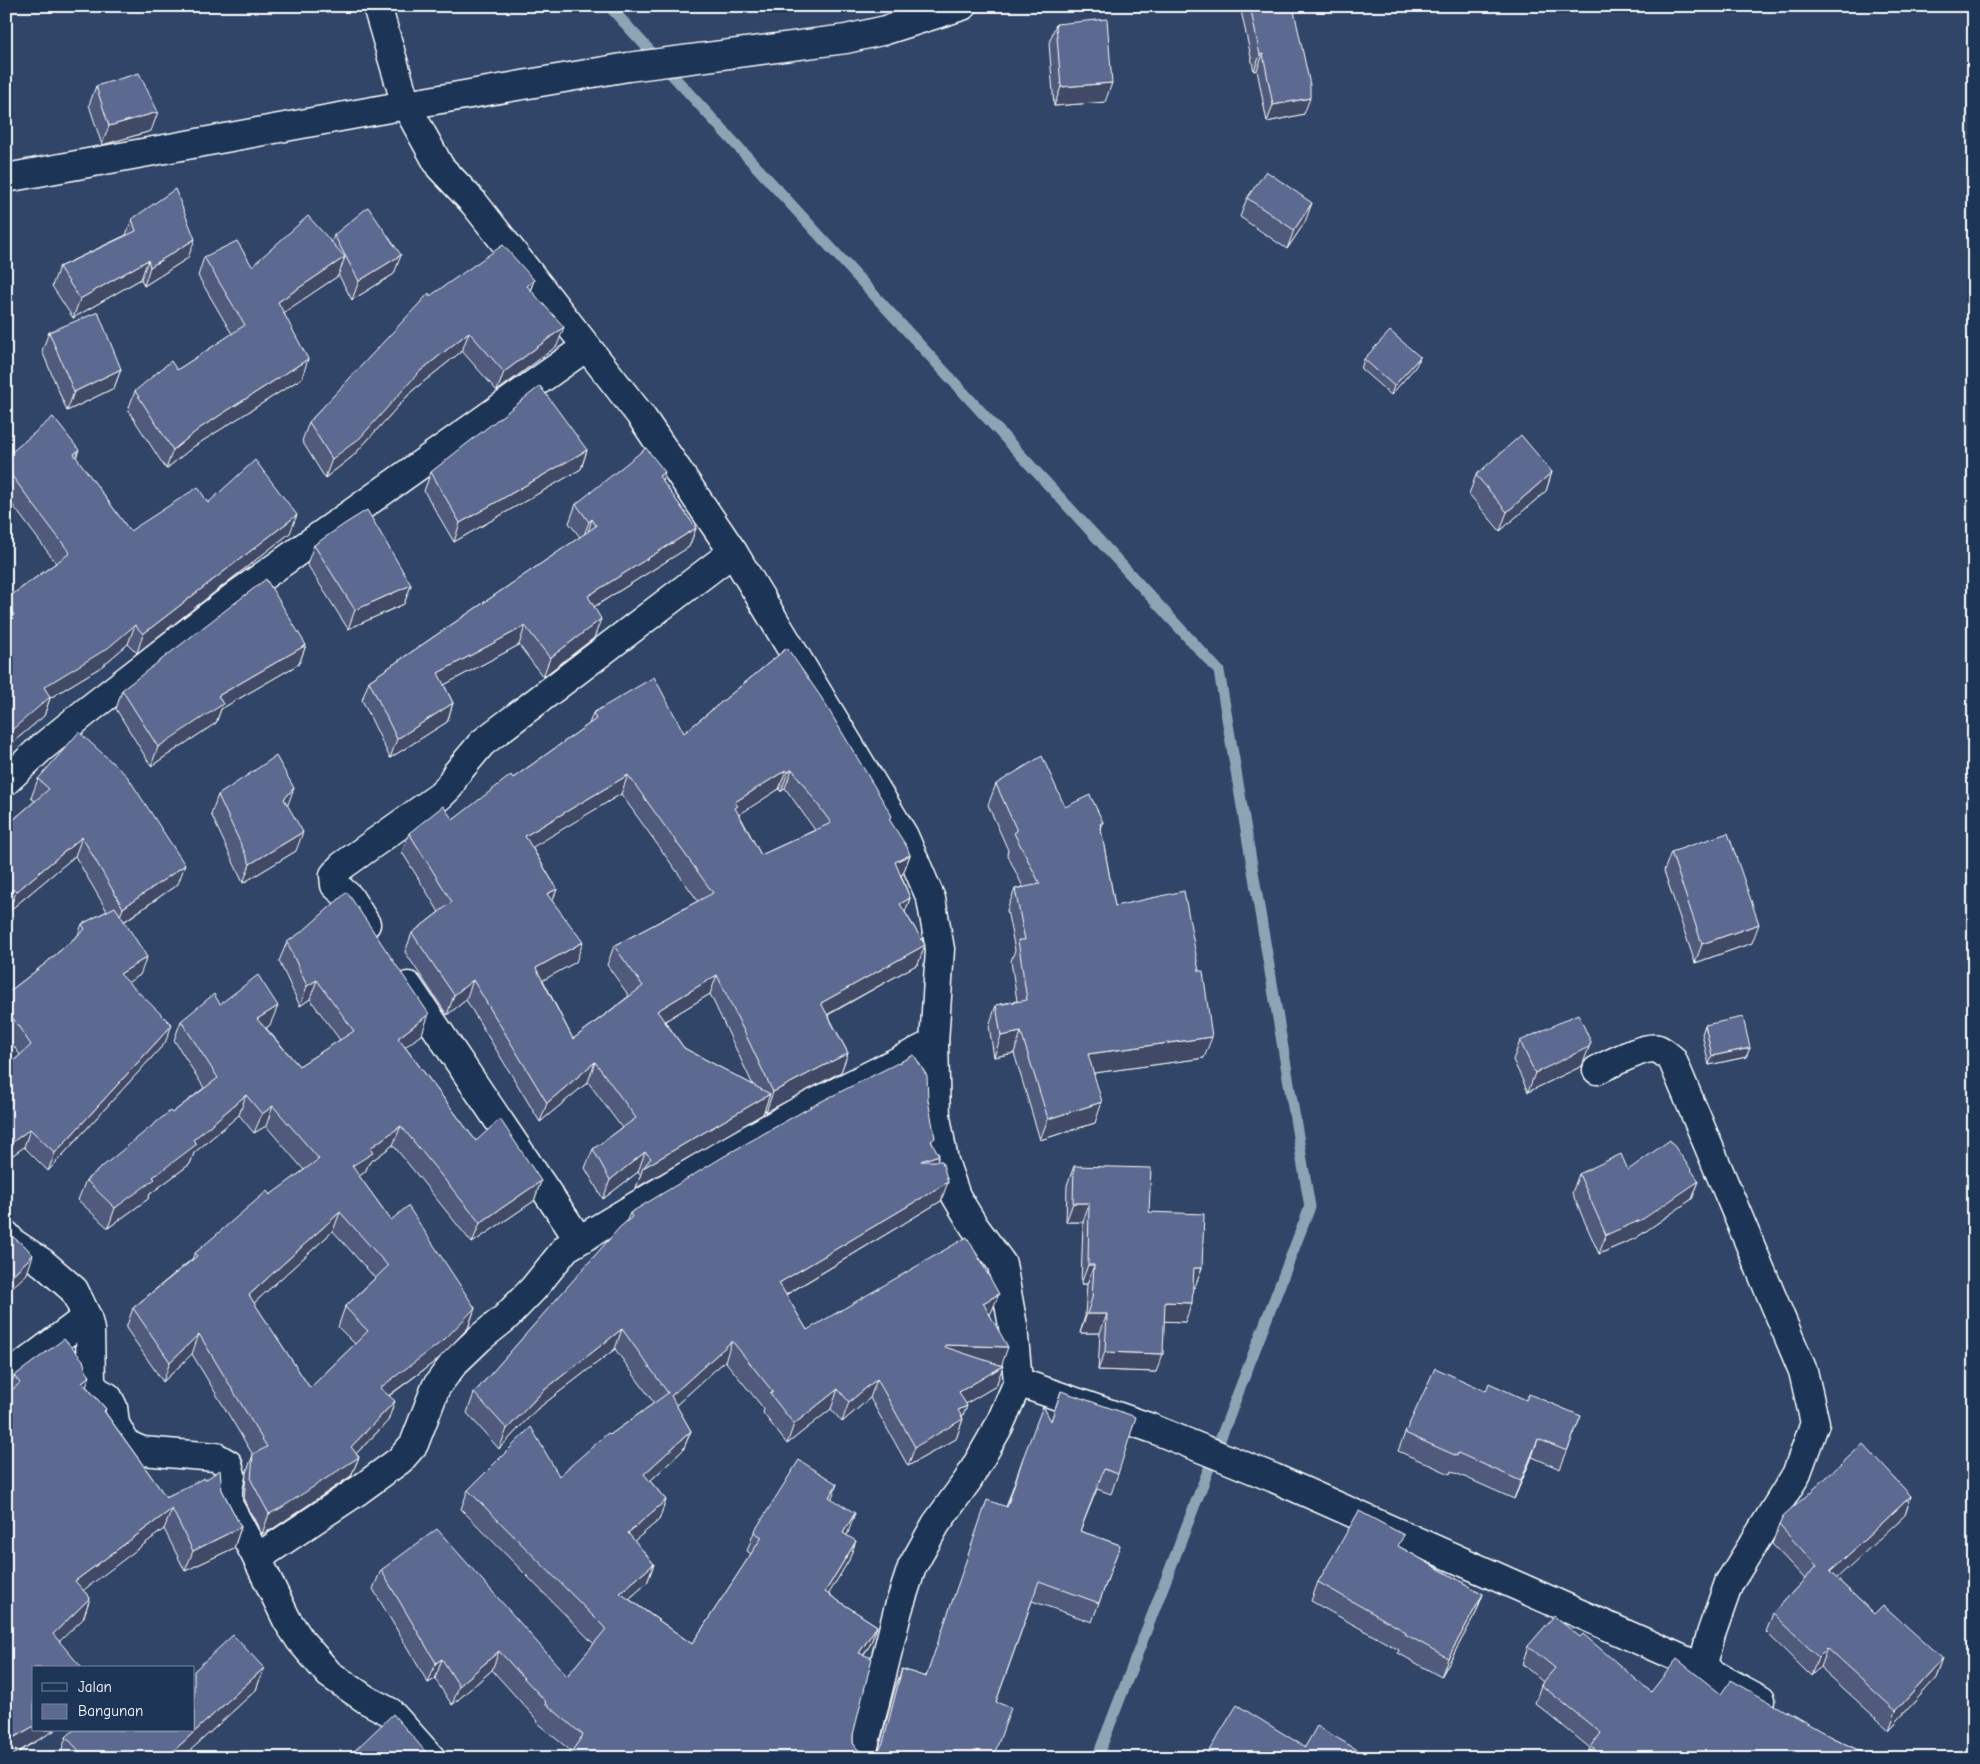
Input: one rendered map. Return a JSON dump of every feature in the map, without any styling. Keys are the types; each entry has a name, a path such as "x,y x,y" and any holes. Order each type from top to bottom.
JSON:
{"street":[{"path":"377,6 406,105 440,167 474,203 640,416 733,552 904,836 930,899 940,949 934,1043 936,1117 944,1161 956,1196 974,1226 1002,1264 1013,1326 1018,1382 999,1426 968,1480 936,1524 912,1567 898,1610 861,1758"},
{"path":"6,178 406,105 628,67 846,39 886,30 962,6"},
{"path":"6,780 40,749 87,711 235,596 586,347"},
{"path":"579,1240 349,897 335,885 334,875 338,870 440,796 450,787 456,774 482,743 733,552"},
{"path":"257,1558 352,1495 400,1460 414,1444 436,1387 454,1363 480,1338 505,1318 534,1288 566,1248 801,1110 934,1043"},
{"path":"1597,1070 1653,1048 1672,1059 1803,1371 1815,1423 1796,1475 1729,1583 1711,1634 1702,1668"},
{"path":"6,1235 74,1290 87,1317 90,1330 91,1382 97,1391 108,1397 113,1407 115,1424 126,1444 142,1452 216,1457 228,1464 231,1475 228,1489 228,1504 287,1620 300,1640 329,1674 367,1700 390,1712 431,1758"},
{"path":"6,1378 87,1317"},
{"path":"1018,1382 1151,1428 1274,1478 1702,1668 1786,1714"}],"building":[{"path":"1250,6 1293,6 1310,85 1310,98 1273,105 1263,54 1260,55"},
{"path":"1107,19 1112,83 1061,87 1056,24"},
{"path":"139,73 158,112 109,126 96,86"},
{"path":"1266,171 1312,203 1294,230 1247,198"},
{"path":"175,189 195,239 150,267 148,260 80,299 59,267 136,231 132,219"},
{"path":"368,207 401,255 359,281 334,235"},
{"path":"308,216 345,257 278,302 308,359 200,428 173,450 135,391 171,361 177,370 245,325 204,257 237,241 252,266"},
{"path":"503,245 534,280 527,286 564,327 504,372 469,332 419,372 360,438 332,459 309,422 429,293 430,296"},
{"path":"98,312 121,369 74,392 49,332"},
{"path":"1390,331 1420,357 1394,386 1364,359"},
{"path":"540,386 587,450 460,523 431,472"},
{"path":"53,417 79,450 74,454 130,531 198,487 208,503 255,460 297,515 143,634 135,625 108,648 44,687 50,697 6,735 6,620 14,615 6,603 6,599 70,553 6,468 6,457"},
{"path":"1521,435 1552,472 1507,512 1476,475"},
{"path":"646,448 665,472 659,476 696,528 588,596 601,619 550,658 525,626 438,673 453,703 397,739 369,681 596,526 592,519 589,522 576,504"},
{"path":"367,510 411,585 355,610 314,545"},
{"path":"266,579 306,645 218,696 223,704 158,747 122,690"},
{"path":"787,648 821,697 892,816 889,819 907,847 910,855 895,862 910,898 900,904 925,945 821,1003 848,1053 773,1092 717,975 657,1011 684,1048 770,1094 643,1168 651,1158 645,1152 610,1180 593,1149 636,1118 595,1062 547,1103 473,980 454,995 412,933 452,902 409,833 443,806 453,820 511,775 513,778 596,719 593,713 654,677 684,733","holes":["792,769 831,823 761,855 735,808 738,806 735,802 786,770 788,772","628,775 713,893 614,946 643,986 573,1039 536,968 583,942 547,894 557,889 525,836"]},
{"path":"79,732 127,776 185,865 123,908 82,837 16,892 13,889 6,894 6,826 49,789 38,779"},
{"path":"276,756 294,788 284,799 303,832 250,864 218,795"},
{"path":"1042,756 1065,807 1090,795 1103,822 1100,824 1115,906 1184,891 1199,971 1203,971 1212,1037 1088,1054 1102,1102 1048,1119 1021,1032 1001,1036 996,1005 1027,1000 1018,940 1025,940 1015,889 1040,884 1014,833 1017,831 996,784"},
{"path":"1728,833 1759,924 1702,944 1671,852"},
{"path":"347,892 429,1014 398,1038 476,1141 500,1119 541,1181 480,1223 401,1126 370,1148 373,1153 352,1166 391,1220 408,1206 475,1308 444,1340 380,1388 395,1401 351,1447 359,1457 269,1514 251,1480 253,1454 267,1447 199,1334 170,1362 133,1308 197,1256 195,1253 267,1191 270,1195 319,1159 273,1106 262,1114 246,1095 193,1140 197,1144 153,1177 155,1179 115,1208 86,1180 170,1111 172,1113 218,1078 181,1021 214,994 220,1004 258,975 278,1006 257,1019 299,1066 354,1031 317,980 307,986 287,942 304,930","holes":["340,1212 388,1266 345,1307 368,1331 310,1388 249,1295"]},
{"path":"115,907 147,957 120,974 172,1025 55,1153 30,1129 6,1147 6,1068 31,1045 6,1008 6,994 85,929 82,924"},
{"path":"1578,1014 1591,1042 1589,1047 1535,1073 1520,1041"},
{"path":"1743,1017 1750,1048 1712,1056 1705,1025"},
{"path":"914,1055 927,1076 928,1100 935,1138 931,1141 939,1155 921,1161 942,1161 948,1182 779,1283 807,1330 967,1237 999,1294 983,1303 1008,1347 945,1345 945,1347 1003,1366 959,1392 967,1406 958,1410 963,1419 915,1447 877,1379 849,1402 838,1389 794,1424 770,1394 773,1392 732,1341 671,1396 691,1431 644,1474 666,1500 628,1533 654,1564 620,1593 692,1644 762,1537 754,1532 799,1460 837,1484 829,1497 855,1513 843,1533 856,1541 825,1592 877,1626 859,1653 872,1658 853,1735 853,1743 857,1749 864,1753 873,1753 879,1750 883,1743 902,1669 926,1677 987,1500 1007,1507 1043,1406 1051,1421 1061,1391 1136,1417 1118,1474 1104,1469 1080,1531 1120,1545 1099,1603 1039,1581 996,1702 1011,1708 993,1758 978,1756 978,1758 567,1758 583,1735 545,1703 499,1651 459,1686 442,1659 436,1663 381,1570 437,1529 567,1676 606,1629 468,1490 531,1427 559,1476 608,1433 610,1435 668,1393 622,1329 543,1391 507,1429 474,1393 620,1227 632,1217 630,1213 816,1104"},
{"path":"1670,1140 1699,1181 1643,1219 1606,1235 1579,1174 1621,1154 1628,1170"},
{"path":"1074,1166 1151,1168 1149,1212 1204,1214 1202,1268 1194,1268 1192,1303 1165,1302 1163,1354 1105,1352 1107,1314 1087,1314 1092,1298 1094,1265 1088,1265 1089,1203 1073,1203"},
{"path":"6,1232 25,1246 33,1255 6,1281"},
{"path":"64,1339 83,1360 86,1371 90,1376 82,1382 106,1409 104,1411 166,1497 204,1478 205,1480 220,1470 222,1490 241,1527 193,1551 172,1509 75,1581 90,1598 53,1634 80,1666 32,1666 32,1727 6,1742 6,1395 20,1383 14,1376"},
{"path":"1435,1368 1486,1391 1489,1383 1526,1400 1529,1394 1581,1416 1567,1451 1538,1439 1521,1481 1458,1453 1457,1456 1405,1433"},
{"path":"1863,1444 1911,1496 1830,1572 1874,1614 1883,1605 1943,1659 1896,1711 1827,1648 1818,1657 1773,1613 1817,1566 1779,1525 1783,1517"},
{"path":"1359,1511 1404,1535 1398,1546 1483,1594 1448,1658 1318,1582"},
{"path":"1554,1616 1580,1637 1583,1634 1651,1692 1677,1659 1721,1694 1731,1680 1833,1738 1864,1753 1875,1756 1874,1758 1605,1758 1591,1747 1601,1733 1541,1685 1555,1668 1528,1646"},
{"path":"233,1635 264,1668 195,1731 195,1670"},
{"path":"1237,1705 1305,1747 1317,1726 1371,1758 1205,1757"},
{"path":"393,1714 431,1758 347,1758"},
{"path":"72,1732 194,1732 169,1755 171,1758 86,1758 66,1737"}],"waterway":[{"path":"609,6 1219,671 1310,1207 1097,1758"}]}
